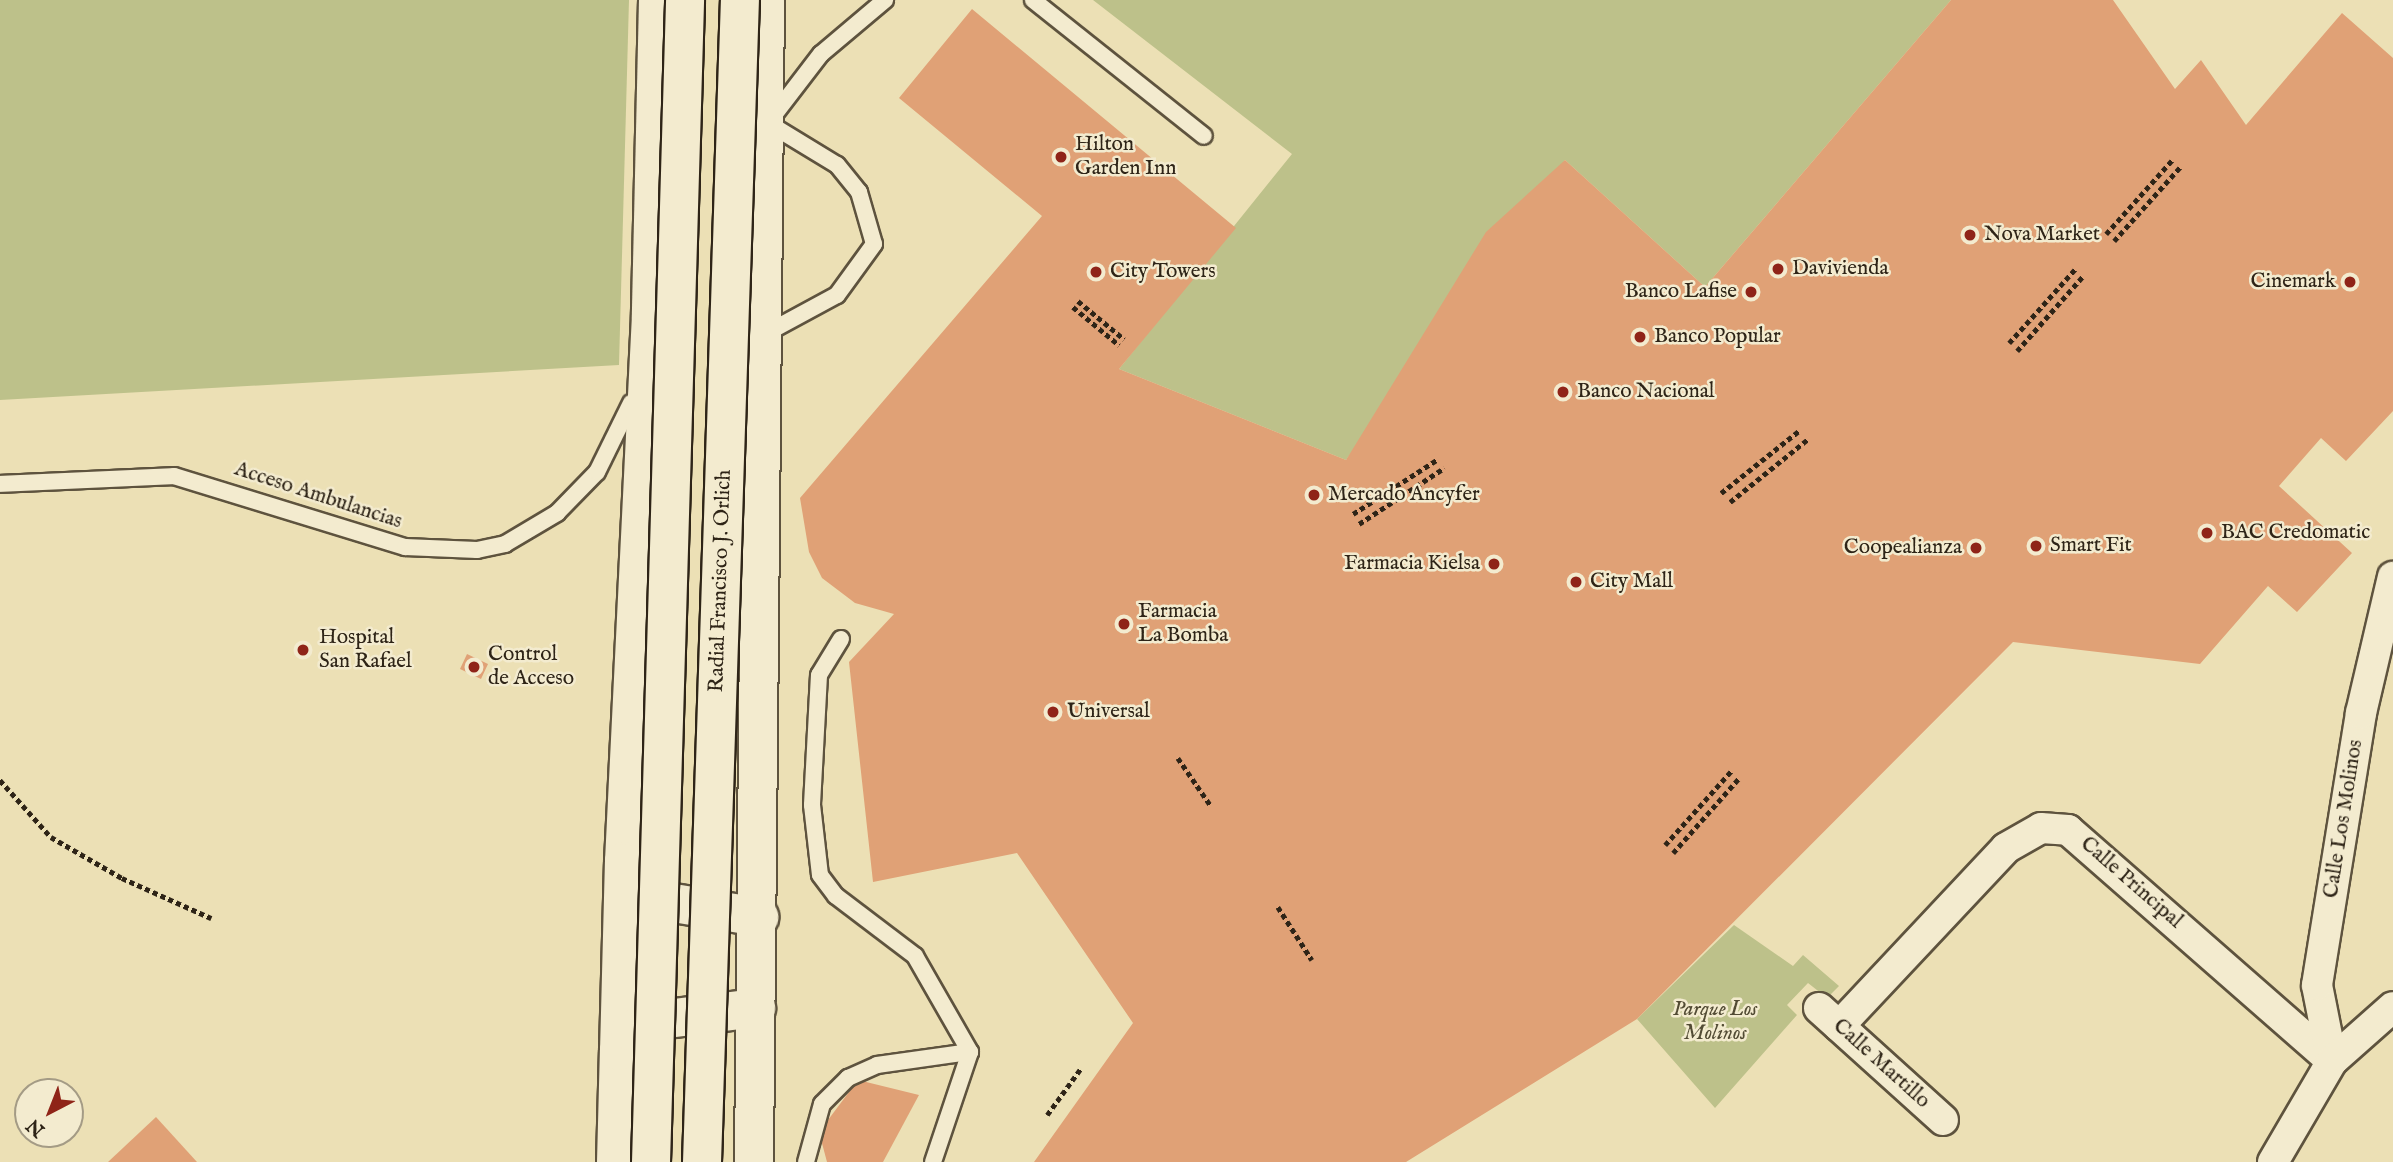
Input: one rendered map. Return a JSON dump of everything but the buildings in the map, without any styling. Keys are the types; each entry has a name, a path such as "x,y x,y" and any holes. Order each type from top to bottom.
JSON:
{"main road":[{"path":"616,1162 624,861 651,315 658,0"},
{"path":"651,1162 685,0"},
{"name":"Radial Francisco J. Orlich","path":"702,1162 740,0"},
{"path":"754,1162 759,917 763,335 768,123 765,0"},
{"path":"624,861 630,887 644,898 759,917"},
{"path":"619,1051 631,1031 650,1021 756,1008"}],"street":[{"name":"Calle Los Molinos","path":"2332,1061 2317,985 2361,713 2393,577"},
{"name":"Calle Principal","path":"1829,1017 2006,848 2041,828 2068,830 2332,1061"},
{"path":"2273,1162 2332,1061 2393,1007"},
{"name":"Calle Martillo","path":"1829,1017 1943,1119"}],"lane":[{"path":"763,335 837,295 874,244 865,204 837,165 768,123 821,54 885,0"},
{"path":"1033,0 1204,136"},
{"name":"Acceso Ambulancias","path":"0,484 174,476 404,547 448,551 505,544 557,513 617,442 651,315"},
{"path":"841,639 820,675 812,805 820,875 836,896 915,956 970,1052 933,1162"},
{"path":"806,1162 822,1104 848,1078 877,1065 970,1052"}],"path":[{"path":"2106,234 2173,159"},
{"path":"2114,241 2181,166"},
{"path":"2009,344 2076,268"},
{"path":"2017,351 2084,275"},
{"path":"1078,301 1124,339"},
{"path":"1073,307 1119,345"},
{"path":"1721,493 1800,430"},
{"path":"1730,502 1808,439"},
{"path":"1353,514 1438,459"},
{"path":"1359,523 1444,468"},
{"path":"1178,758 1211,806"},
{"path":"1665,845 1732,770"},
{"path":"1673,853 1740,777"},
{"path":"0,780 51,837 122,878 211,918"},
{"path":"1278,907 1312,960"},
{"path":"1047,1115 1081,1068"}],"green space":[{"path":"0,0 629,0 619,365 0,400"},
{"path":"1093,0 1951,0 1705,287 1565,160 1346,460 1119,369 1292,154"},
{"name":"Parque Los Molinos","path":"1734,925 1793,966 1803,955 1839,986 1827,998 1808,983 1787,1005 1797,1015 1715,1108 1637,1019"}],"place":[{"name":"Hilton Garden Inn","path":"1061,157"},
{"name":"Nova Market","path":"1970,235"},
{"name":"Davivienda","path":"1778,269"},
{"name":"City Towers","path":"1096,272"},
{"name":"Cinemark","path":"2350,282"},
{"name":"Banco Lafise","path":"1751,292"},
{"name":"Banco Popular","path":"1640,337"},
{"name":"Banco Nacional","path":"1563,392"},
{"name":"Mercado Ancyfer","path":"1314,495"},
{"name":"BAC Credomatic","path":"2207,533"},
{"name":"Smart Fit","path":"2036,546"},
{"name":"Coopealianza","path":"1976,548"},
{"name":"Farmacia Kielsa","path":"1494,564"},
{"name":"City Mall","path":"1576,582"},
{"name":"Farmacia La Bomba","path":"1124,624"},
{"name":"Hospital San Rafael","path":"303,650"},
{"name":"Control de Acceso","path":"474,667"},
{"name":"Universal","path":"1053,712"}]}
